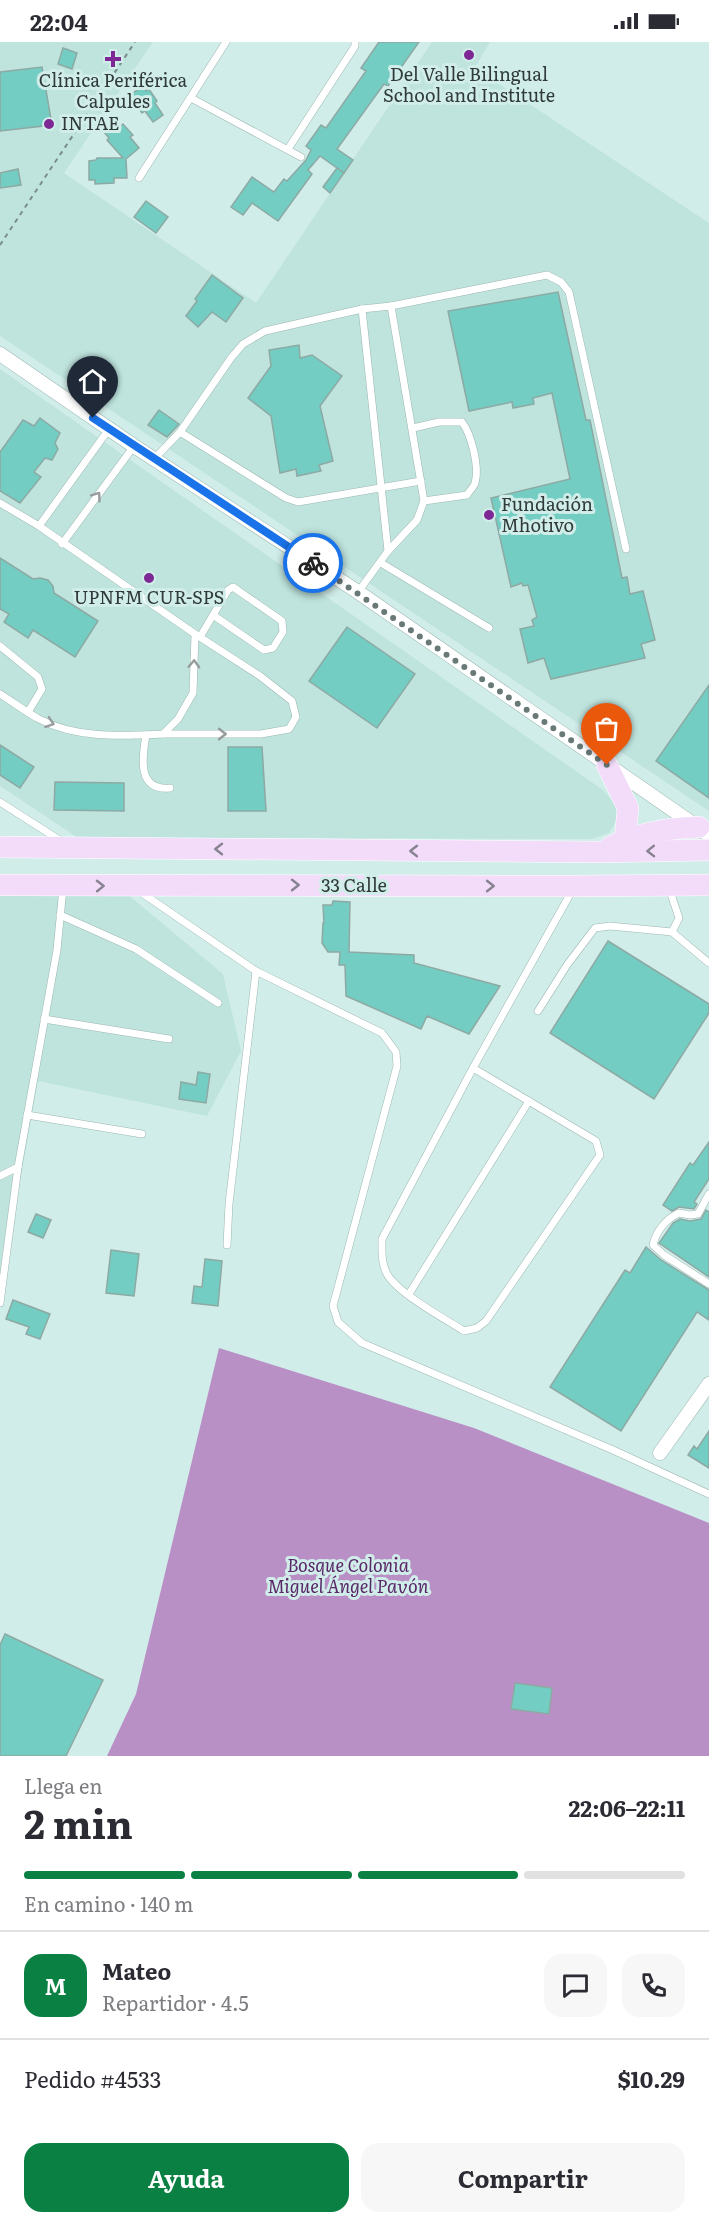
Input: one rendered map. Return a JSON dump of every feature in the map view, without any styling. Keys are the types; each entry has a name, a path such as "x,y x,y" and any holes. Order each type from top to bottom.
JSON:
{"main road":[{"path":"607,765 628,808 625,840"},
{"path":"600,852 625,840 670,828 704,831"},
{"name":"33 Calle","path":"1,845 73,848 600,852 709,850"},
{"path":"667,882 709,870"},
{"name":"33 Calle","path":"0,885 575,886 667,882 709,885"}],"street":[{"path":"0,354 134,446 358,592 704,831"},
{"path":"660,1453 709,1384"}],"lane":[{"path":"139,178 226,42"},
{"path":"288,149 355,46 355,42"},
{"path":"191,98 301,157"},
{"path":"154,459 180,432 243,344 265,331 362,309 391,306 547,275 561,282 569,292 626,549"},
{"path":"358,592 388,551 417,520 424,501 391,306"},
{"path":"362,309 388,551"},
{"path":"413,428 439,422 462,422 469,432 474,458 475,484 467,495 424,501"},
{"path":"39,526 109,429"},
{"path":"180,432 286,498 298,502 421,481"},
{"path":"62,544 134,446"},
{"path":"0,503 39,526 62,544 260,676 292,701 296,717 289,729 261,734 163,734 109,737 67,729 40,720 0,694"},
{"path":"381,563 489,628"},
{"path":"163,734 178,719 193,693 198,635 228,590 233,587 282,621 283,632 273,648 264,650 213,615"},
{"path":"0,646 38,677 42,690 28,712"},
{"path":"146,735 144,771 149,784 159,789 170,789"},
{"path":"0,802 73,848"},
{"path":"667,882 679,918 672,932"},
{"path":"129,885 256,971 382,1033 396,1052 397,1066 333,1306 338,1322 362,1343 613,1450 709,1494"},
{"path":"0,1303 18,1167 57,950 63,886"},
{"path":"473,1068 596,1141 600,1155 486,1321 477,1328 464,1331 395,1285 385,1271 381,1256 382,1239 473,1068 575,886"},
{"path":"60,915 136,950 218,1003"},
{"path":"538,1011 567,965 595,928 610,926 672,932 709,963"},
{"path":"227,1245 229,1204 256,971"},
{"path":"44,1019 169,1040"},
{"path":"409,1294 529,1101"},
{"path":"27,1115 142,1134"},
{"path":"0,1176 18,1167"},
{"path":"709,1194 706,1208 698,1214 679,1213 674,1216 659,1230 653,1245 664,1255 709,1284"}],"path":[{"path":"0,245 135,42"}],"shaded area":[{"name":"Fundación Mhotivo","path":"0,42 153,42 64,173 256,303 432,42 490,42 475,68 709,223 709,811 0,336"},
{"name":"UPNFM CUR-SPS","path":"0,369 603,790 617,806 616,821 609,833 592,839 78,838 0,786"},
{"path":"114,883 223,974 241,1051 207,1116 38,1081 0,1294 0,888"}],"green space":[{"name":"Bosque Colonia Miguel Ángel Pavón","path":"219,1348 474,1428 709,1523 709,1756 107,1756 136,1694"}],"building":[{"path":"379,42 419,42 388,86 384,84 337,149 353,160 344,173 320,156 308,170 312,174 278,221 252,203 243,215 231,207 252,177 274,192 284,179 287,181 306,160 311,150 306,146 321,125 326,128 366,71 361,68"},
{"path":"63,48 77,53 72,69 58,64"},
{"path":"42,67 52,125 0,131 0,72"},
{"path":"143,86 146,91 149,89 163,115 153,122 145,111 142,113 130,95"},
{"path":"113,123 118,129 123,124 133,135 130,137 139,148 126,159 127,178 114,178 114,183 95,184 95,180 89,180 89,161 97,158 123,158 107,140 109,138 104,132"},
{"path":"337,168 344,173 330,193 323,187"},
{"path":"18,169 21,185 0,188 0,173"},
{"path":"146,201 168,217 156,233 134,217"},
{"path":"212,275 243,298 226,322 212,312 198,327 186,316"},
{"path":"558,292 586,420 590,420 622,578 627,577 630,594 643,591 655,640 641,644 645,658 551,679 544,658 528,663 520,629 534,626 532,620 537,617 528,585 523,586 522,583 511,587 491,498 570,479 552,393 533,398 534,404 513,408 512,402 469,411 448,311"},
{"path":"299,345 300,358 312,355 342,376 320,406 333,461 319,465 321,471 297,476 296,469 280,473 271,416 248,398 271,366 269,350"},
{"path":"159,410 179,424 167,437 148,425"},
{"path":"40,418 60,433 55,443 58,449 52,460 45,458 34,472 41,477 20,503 0,491 0,452 23,420 34,426"},
{"path":"0,558 33,579 48,580 53,586 54,593 98,621 75,657 33,630 28,638 4,622 9,614 0,609"},
{"path":"347,627 415,674 377,728 309,681"},
{"path":"709,685 709,798 656,761"},
{"path":"0,745 34,767 20,788 0,775"},
{"path":"228,747 262,747 266,811 228,811"},
{"path":"55,782 124,783 124,811 54,810"},
{"path":"333,901 350,902 349,952 414,955 414,963 500,986 469,1034 427,1016 421,1029 346,996 345,965 339,965 340,952 328,952 322,943 323,905 332,905"},
{"path":"608,941 709,1004 709,1013 654,1099 550,1033"},
{"path":"198,1072 210,1074 206,1103 179,1099 181,1082 196,1085"},
{"path":"709,1142 709,1179 694,1202 697,1204 694,1209 679,1207 672,1211 663,1205 690,1163 693,1165"},
{"path":"706,1210 709,1212 709,1277 659,1243 673,1223 680,1219 690,1221 701,1219"},
{"path":"36,1214 51,1220 43,1238 28,1232"},
{"path":"646,1247 661,1260 709,1290 709,1320 697,1312 621,1431 550,1387 625,1270 630,1273"},
{"path":"111,1250 139,1254 134,1296 106,1293"},
{"path":"205,1259 222,1261 218,1306 192,1303 194,1286 202,1287"},
{"path":"13,1300 50,1314 40,1339 26,1334 29,1327 6,1319"},
{"path":"709,1431 709,1468 688,1455 694,1446 697,1449"},
{"path":"5,1634 103,1680 66,1756 0,1756 0,1645"},
{"path":"515,1683 552,1688 549,1714 511,1709"}],"way so far":[{"path":"313,563 607,765"}],"place":[{"name":"Del Valle Bilingual School and Institute","path":"469,55"},
{"name":"Clínica Periférica Calpules","path":"113,59"},
{"name":"INTAE","path":"49,124"},
{"name":"Fundación Mhotivo","path":"489,515"},
{"name":"UPNFM CUR-SPS","path":"149,578"}],"route":[{"path":"93,418 313,563"}]}
